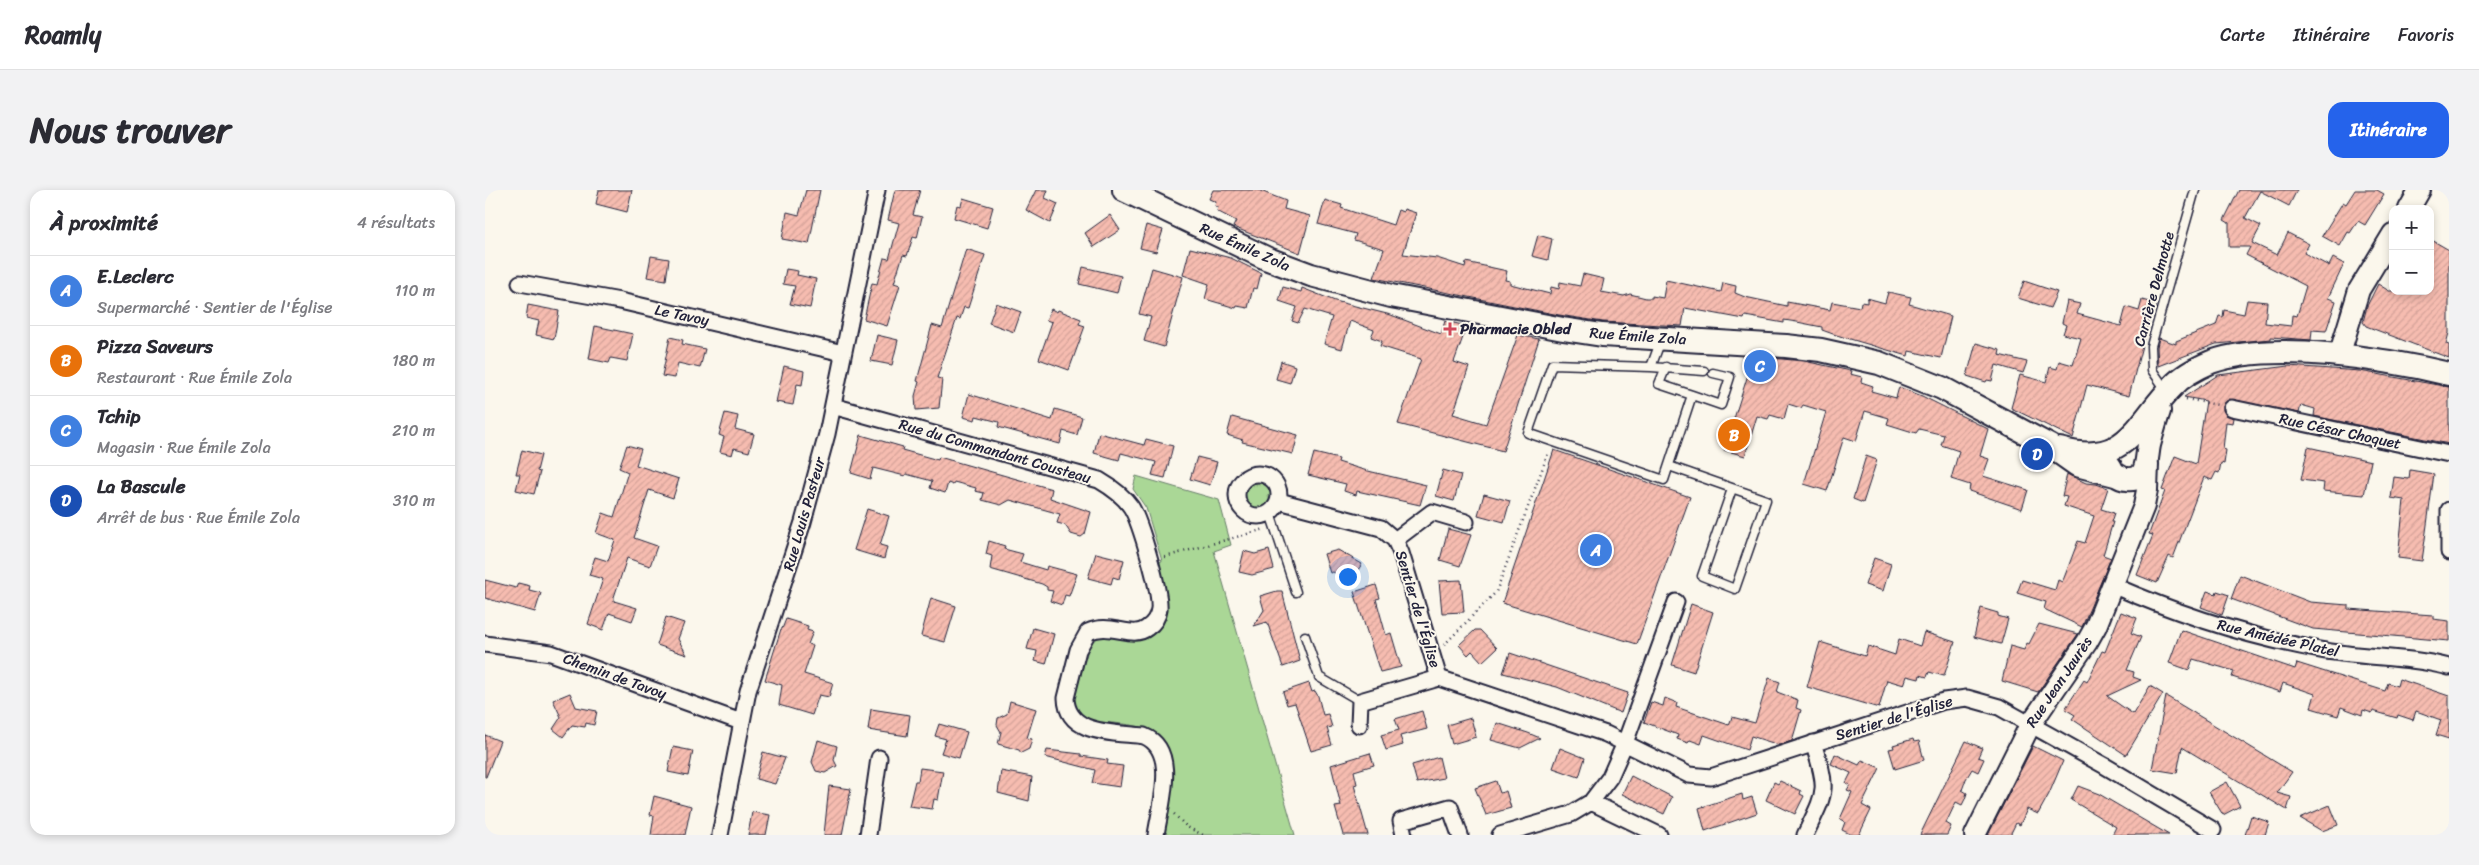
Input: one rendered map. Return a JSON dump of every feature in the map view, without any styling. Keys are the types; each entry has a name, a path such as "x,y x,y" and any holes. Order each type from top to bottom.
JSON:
{"main road":[{"name":"Rue Émile Zola","path":"1124,190 1250,252 1326,279 1391,296 1563,329 1602,334 1794,347 1879,364 1943,388 2050,446 2077,465 2123,478"},
{"path":"2173,386 2157,415 2148,461 2141,475 2123,478 2110,464 2111,453 2139,430 2173,386 2212,362 2245,355 2287,353 2393,362 2449,374"},
{"path":"2050,446 2087,454 2102,452 2120,444 2133,441 2141,445 2148,461"}],"street":[{"name":"Rue Louis Pasteur","path":"720,835 751,678 803,522 833,406 877,190"},
{"path":"2411,205 2420,190"},
{"path":"2339,356 2359,290 2389,241"},
{"name":"Le Tavoy","path":"520,283 613,300 843,353"},
{"name":"Rue du Commandant Cousteau","path":"833,406 1099,480 1115,490 1129,504 1139,522 1159,602 1159,610 1154,622 1138,632 1108,627 1088,632 1078,650 1065,698 1070,717 1080,725 1144,736 1156,744 1164,757 1165,765 1156,835"},
{"name":"Rue César Choquet","path":"2232,408 2449,454"},
{"name":"Rue Jean Jaurès","path":"1975,835 2030,725 2092,634 2136,526 2147,490 2148,461"},
{"name":"Rue Jean Jaurès","path":"2123,478 2137,498 2136,526"},
{"path":"2449,510 2449,552"},
{"name":"Sentier de l'Église","path":"1395,540 1433,512 1466,522"},
{"name":"Sentier de l'Église","path":"1275,513 1381,528 1395,540 1439,678"},
{"name":"Rue Amédée Platel","path":"2112,585 2200,618 2252,634 2325,651 2408,659 2449,667"},
{"path":"1500,835 1571,814 1591,802 1610,777 1625,744 1676,602"},
{"name":"Chemin de Tavoy","path":"485,644 551,653 741,722"},
{"name":"Sentier de l'Église","path":"1360,701 1439,678 1595,730 1689,775 1711,777 1943,701 1960,698 1982,700 2006,711 2105,766 2213,830"},
{"path":"1359,725 1360,701"},
{"path":"1805,835 1822,800 1825,785 1813,743"},
{"path":"868,835 879,758"},
{"path":"1591,802 1659,835"},
{"path":"1405,835 1401,821 1450,807 1460,835"}],"lane":[{"name":"Carrière Delmotte","path":"2173,386 2155,378 2150,354 2195,190"},
{"path":"1651,367 1662,338"},
{"path":"1692,395 1664,480 1528,433 1552,364 1666,367 1704,371"},
{"path":"1666,367 1659,384 1721,405 1731,377 1713,373"},
{"path":"1669,466 1766,500 1735,589 1702,576 1732,489"},
{"path":"1275,513 1296,592"},
{"path":"1305,636 1319,677 1360,701"}],"path":[{"path":"2173,386 2187,400 2232,408"},
{"path":"1433,656 1496,592 1551,446"},
{"path":"1149,562 1275,513"},
{"path":"1160,807 1171,812 1187,827 1203,835"}],"green space":[{"path":"1136,476 1219,500 1231,545 1214,551 1295,835 1169,835 1163,829 1170,789 1171,760 1161,738 1150,730 1136,726 1089,721 1082,718 1075,709 1073,702 1090,643 1107,636 1132,640 1142,639 1160,628 1164,620 1166,611 1165,601 1155,563 1162,561 1146,508 1133,489"},
{"path":"1258,478 1265,479 1270,483 1274,488 1274,502 1270,507 1265,511 1258,512 1251,511 1246,507 1242,502 1241,495 1242,488 1246,483 1251,479"}],"building":[{"path":"599,190 632,190 627,212 596,204"},
{"path":"806,190 820,190 809,244 782,239 787,212 799,215"},
{"path":"895,190 920,190 913,215 922,217 917,238 913,237 907,256 903,255 894,283 900,285 887,326 864,319 872,283 877,284 884,258 889,259 899,223 888,220"},
{"path":"1036,190 1048,190 1045,198 1058,204 1050,223 1026,210"},
{"path":"1213,190 1258,190 1286,201 1284,209 1310,216 1300,253 1233,227 1236,221 1217,211 1216,202 1209,199"},
{"path":"2239,190 2297,190 2289,206 2260,191 2245,218 2261,226 2252,243 2277,255 2288,233 2309,244 2304,253 2329,266 2333,258 2344,264 2328,298 2336,301 2326,331 2312,330 2311,340 2271,337 2271,339 2216,344 2158,366 2157,347 2159,338 2176,344 2176,341 2216,325 2219,316 2223,317 2224,310 2244,314 2247,300 2267,302 2265,323 2291,326 2292,315 2297,316 2306,286 2246,255 2250,247 2229,247 2229,223 2224,220"},
{"path":"2355,190 2377,190 2384,194 2365,225 2358,221 2350,233 2348,232 2340,246 2322,236 2343,202 2346,204"},
{"path":"963,198 993,207 987,228 954,218 957,205 961,206"},
{"path":"1325,200 1342,205 1341,208 1393,225 1398,210 1403,212 1404,209 1416,213 1403,254 1437,258 1465,267 1466,262 1507,271 1505,280 1510,281 1510,284 1550,294 1551,287 1559,289 1560,282 1580,286 1583,274 1604,279 1601,292 1624,296 1630,294 1646,298 1652,298 1652,296 1663,298 1666,280 1721,292 1723,283 1736,286 1735,293 1745,297 1787,306 1787,302 1830,310 1832,302 1860,307 1861,302 1867,303 1867,298 1885,303 1888,292 1911,297 1909,304 1951,316 1941,358 1909,351 1908,356 1833,334 1822,330 1822,327 1797,322 1784,320 1784,323 1745,316 1744,319 1685,308 1682,326 1603,322 1559,315 1374,278 1384,249 1354,240 1356,234 1318,224"},
{"path":"1110,215 1120,230 1094,247 1085,233"},
{"path":"1146,225 1163,230 1156,252 1140,248"},
{"path":"1538,235 1552,239 1548,260 1532,256"},
{"path":"2434,241 2449,250 2449,333 2446,344 2449,345 2449,358 2366,326 2363,322 2367,306 2378,284 2389,291 2389,295 2434,295"},
{"path":"1190,248 1231,258 1261,273 1257,289 1253,288 1248,308 1237,306 1236,308 1205,299 1209,284 1183,275"},
{"path":"966,249 985,255 968,308 964,307 960,319 957,318 937,378 942,379 939,408 916,410 915,396 919,382 917,381 932,325 942,328"},
{"path":"651,256 669,259 666,280 647,277"},
{"path":"1083,267 1121,276 1117,293 1079,284"},
{"path":"1152,268 1183,277 1164,347 1144,341 1151,317 1139,314"},
{"path":"786,269 798,271 797,275 816,279 810,308 790,304 795,286 783,284"},
{"path":"2024,281 2057,292 2050,308 2018,298"},
{"path":"1283,287 1301,292 1302,288 1335,301 1391,315 1441,334 1445,321 1467,326 1454,362 1469,367 1453,414 1486,424 1518,335 1539,339 1503,451 1398,424 1421,359 1380,346 1382,341 1371,337 1374,330 1350,321 1342,349 1324,344 1332,317 1305,309 1298,323 1292,321 1297,307 1279,301"},
{"path":"2142,300 2153,303 2129,396 2087,385 2073,438 2011,408 2020,375 2046,382 2050,367 2057,369 2059,361 2073,365 2081,338 2063,334 2066,325 2062,323 2067,301 2080,304 2077,314 2121,326 2126,307 2139,311"},
{"path":"996,303 1021,312 1014,332 989,323"},
{"path":"528,305 559,311 554,339 536,335 539,321 526,318"},
{"path":"1051,309 1081,319 1079,324 1085,326 1069,370 1039,359 1052,322 1046,320"},
{"path":"595,326 633,334 627,361 611,358 609,363 589,359"},
{"path":"877,335 898,340 892,365 871,361"},
{"path":"670,337 683,340 682,344 705,349 700,368 678,363 675,378 662,376"},
{"path":"1976,343 2000,350 1999,355 2027,362 2023,373 1996,365 1992,381 1987,380 1986,382 1967,376"},
{"path":"1771,358 1804,361 1851,371 1850,374 1862,377 1861,382 1873,386 1871,391 1896,398 1899,387 1922,396 1988,429 1980,456 1989,459 1983,476 2028,490 2022,509 1969,491 1970,485 1951,479 1959,451 1941,445 1944,435 1919,429 1916,433 1887,424 1889,418 1865,411 1856,441 1844,437 1827,491 1804,484 1826,412 1803,405 1801,408 1788,404 1784,419 1770,415 1768,419 1757,416 1745,456 1724,450 1753,359"},
{"path":"1281,361 1295,366 1290,383 1276,379"},
{"path":"784,366 804,371 802,385 797,384 793,405 776,402"},
{"path":"2288,366 2360,371 2449,387 2449,444 2314,416 2315,409 2301,405 2299,413 2229,399 2223,406 2223,410 2226,415 2234,418 2233,423 2226,422 2223,449 2226,450 2224,464 2221,463 2219,473 2216,472 2212,480 2204,477 2173,558 2169,556 2157,583 2137,575 2153,535 2149,534 2165,491 2162,490 2175,456 2196,464 2206,401 2184,397 2218,375"},
{"path":"969,394 1052,420 1055,409 1082,417 1077,435 1063,431 1060,444 998,427 999,422 976,416 975,420 963,417"},
{"path":"725,413 738,416 735,429 754,434 749,452 734,448 732,455 720,452 724,437 719,435"},
{"path":"1232,417 1298,435 1293,454 1242,442 1243,440 1227,435"},
{"path":"1099,433 1144,445 1146,439 1173,446 1165,478 1152,475 1156,462 1121,453 1119,460 1094,453"},
{"path":"861,435 903,447 902,450 938,460 939,457 1052,489 1050,498 1091,512 1085,534 1081,537 1071,534 1065,525 1057,523 1060,514 1010,500 1001,505 982,500 984,493 975,491 976,488 954,482 953,485 948,483 945,493 930,488 932,481 906,474 905,476 873,468 870,479 851,473"},
{"path":"627,445 641,449 636,465 679,479 673,498 649,490 634,538 657,546 650,566 627,558 614,597 614,601 637,608 632,621 609,613 603,630 588,624 603,579 589,575 595,557 608,561 615,540 596,533 603,513 614,517 628,472 619,468"},
{"path":"2308,447 2371,461 2364,495 2323,491 2324,483 2301,480"},
{"path":"522,450 541,455 537,471 540,472 534,494 516,490 520,474 516,474"},
{"path":"1554,450 1690,497 1637,644 1502,603"},
{"path":"1314,453 1339,459 1338,462 1364,470 1426,485 1420,505 1357,491 1356,495 1344,491 1346,484 1308,475"},
{"path":"1866,456 1877,460 1863,503 1853,499"},
{"path":"1197,457 1217,462 1210,485 1190,479"},
{"path":"1443,470 1461,475 1454,501 1436,496"},
{"path":"2410,470 2434,474 2422,561 2398,558 2404,500 2391,498 2394,477 2409,479"},
{"path":"2067,474 2086,483 2108,488 2101,509 2114,513 2103,555 2111,558 2082,627 2044,609 2046,602 2017,593 2022,580 2055,590 2058,580 2062,582 2064,578 2078,541 2085,543 2094,516 2064,506 2067,497 2062,496"},
{"path":"1484,494 1510,501 1504,522 1478,515"},
{"path":"867,509 889,516 880,545 887,547 884,559 854,550"},
{"path":"1448,529 1471,535 1460,566 1440,560"},
{"path":"989,541 1005,546 1004,549 1023,554 1020,562 1046,570 1047,566 1077,574 1069,596 1065,595 1062,605 1050,601 1053,591 1047,590 1047,587 1042,584 990,569 992,556 986,554"},
{"path":"1269,550 1274,569 1252,575 1239,572 1244,551 1255,554"},
{"path":"1338,550 1362,564 1350,582 1333,572 1330,573 1324,554"},
{"path":"1096,553 1124,560 1119,579 1113,577 1111,584 1088,578"},
{"path":"1874,558 1891,564 1883,591 1865,585"},
{"path":"2240,575 2310,602 2348,605 2348,609 2433,615 2433,619 2449,621 2449,641 2313,629 2231,599"},
{"path":"485,580 516,588 518,583 530,586 529,590 541,593 535,612 485,598"},
{"path":"1461,580 1464,612 1442,613 1439,581"},
{"path":"1376,585 1380,598 1376,599 1386,635 1391,633 1401,667 1380,672 1354,592"},
{"path":"1282,591 1300,661 1283,667 1267,622 1254,626 1264,610 1260,596"},
{"path":"2207,591 2216,594 2217,591 2229,595 2222,615 2201,607"},
{"path":"931,598 956,606 945,642 921,636"},
{"path":"1691,604 1713,612 1694,672 1672,665"},
{"path":"1981,608 1998,613 1998,616 2008,619 2001,644 1974,637"},
{"path":"2121,612 2137,618 2131,633 2141,637 2127,670 2134,672 2133,677 2141,680 2107,696 2133,714 2150,686 2163,694 2126,755 2072,719 2075,715 2065,709 2084,680 2087,682 2102,651 2105,652"},
{"path":"666,617 684,623 678,639 687,655 657,645"},
{"path":"786,619 808,626 807,630 813,632 808,644 813,646 804,674 833,683 829,697 819,695 812,715 779,705 782,685 765,680"},
{"path":"2039,624 2078,634 2038,692 2002,681 2010,646 2024,650"},
{"path":"1033,628 1054,634 1046,664 1035,661 1037,651 1027,649"},
{"path":"1475,630 1480,630 1497,648 1482,662 1472,651 1468,655 1459,645"},
{"path":"2181,630 2295,669 2297,663 2385,691 2388,683 2397,686 2399,679 2449,696 2449,739 2436,735 2441,720 2416,711 2413,720 2398,715 2397,718 2363,710 2362,715 2341,707 2338,716 2311,708 2315,694 2283,683 2280,692 2232,677 2234,671 2193,659 2189,670 2169,663"},
{"path":"1924,632 1955,642 1944,676 1929,672 1927,677 1920,675 1919,679 1907,676 1904,685 1887,680 1879,708 1807,687 1820,642 1865,656 1868,646 1895,655 1899,639 1920,646"},
{"path":"1510,653 1628,693 1621,713 1557,687 1503,673"},
{"path":"1769,678 1780,682 1777,692 1798,700 1796,708 1801,710 1792,741 1779,745 1751,736 1747,750 1704,735 1701,744 1690,740 1688,743 1677,739 1678,735 1644,722 1651,702 1663,706 1665,698 1677,703 1676,707 1729,725 1732,717 1755,723"},
{"path":"1309,683 1312,692 1315,691 1318,696 1323,715 1328,714 1332,727 1327,728 1332,745 1311,751 1295,703 1287,705 1283,692"},
{"path":"570,693 576,707 597,711 594,725 586,723 585,727 572,725 563,737 553,729 561,717 553,700"},
{"path":"2166,696 2292,772 2277,793 2291,797 2287,810 2182,747 2177,773 2152,769"},
{"path":"1010,701 1036,709 1027,738 1032,739 1029,749 1021,753 1019,750 998,744 1001,732 997,725 998,718 1007,714"},
{"path":"871,709 910,715 907,736 868,730"},
{"path":"1422,711 1427,729 1400,736 1403,745 1386,750 1381,735 1399,730 1395,719"},
{"path":"1471,718 1476,737 1452,744 1447,725"},
{"path":"1497,723 1540,738 1520,748 1491,740"},
{"path":"939,724 967,732 959,758 941,753 946,739 935,736"},
{"path":"485,735 500,741 486,777 485,777"},
{"path":"1913,739 1914,742 1919,741 1924,760 1895,769 1889,749 1894,748 1893,745"},
{"path":"818,740 837,746 834,760 837,766 825,773 816,771 812,762"},
{"path":"1966,741 1982,748 1978,757 1984,759 1978,772 1972,769 1966,779 1962,790 1967,793 1965,799 1962,805 1956,802 1946,823 1951,826 1947,835 1920,835"},
{"path":"2033,746 2063,761 2049,794 2038,814 2027,809 2020,825 2016,823 2010,835 1988,835"},
{"path":"673,747 693,751 688,776 668,772"},
{"path":"1560,748 1585,758 1579,777 1553,768"},
{"path":"1047,750 1081,754 1081,756 1108,760 1107,764 1123,766 1120,787 1092,783 1095,770 1045,757"},
{"path":"763,752 785,758 775,784 756,779"},
{"path":"1370,753 1374,765 1354,771 1357,784 1354,785 1368,835 1343,835 1335,807 1341,806 1331,765"},
{"path":"1835,754 1859,765 1862,760 1880,768 1862,805 1871,810 1859,835 1852,835 1842,830 1845,822 1840,819 1852,792 1847,790 1850,785 1846,783 1851,773 1831,764"},
{"path":"1439,757 1444,778 1417,783 1412,765"},
{"path":"920,768 943,771 938,800 934,799 932,809 909,806 915,781 918,781"},
{"path":"1001,771 1032,777 1029,801 998,793"},
{"path":"1631,776 1672,797 1664,814 1622,794"},
{"path":"1496,781 1500,793 1506,791 1511,808 1486,815 1475,788"},
{"path":"1780,781 1801,791 1800,794 1804,796 1795,814 1766,800 1774,782 1778,784"},
{"path":"2227,782 2240,806 2223,815 2209,792"},
{"path":"829,786 851,789 842,835 824,835"},
{"path":"2078,786 2099,794 2169,835 2112,835 2116,827 2071,800"},
{"path":"1742,794 1743,800 1752,797 1757,813 1705,831 1699,808"},
{"path":"654,796 691,806 685,835 651,835 654,816 650,815"},
{"path":"2330,805 2338,825 2322,831 2300,818"},
{"path":"752,812 770,815 766,835 748,835"},
{"path":"2251,816 2269,822 2265,835 2245,835"}],"place":[{"name":"Pharmacie Obled","path":"1450,329"},
{"name":"Tchip","path":"1760,366"},
{"name":"Pizza Saveurs","path":"1734,435"},
{"name":"La Bascule","path":"2037,454"},
{"name":"E.Leclerc","path":"1596,550"}]}
